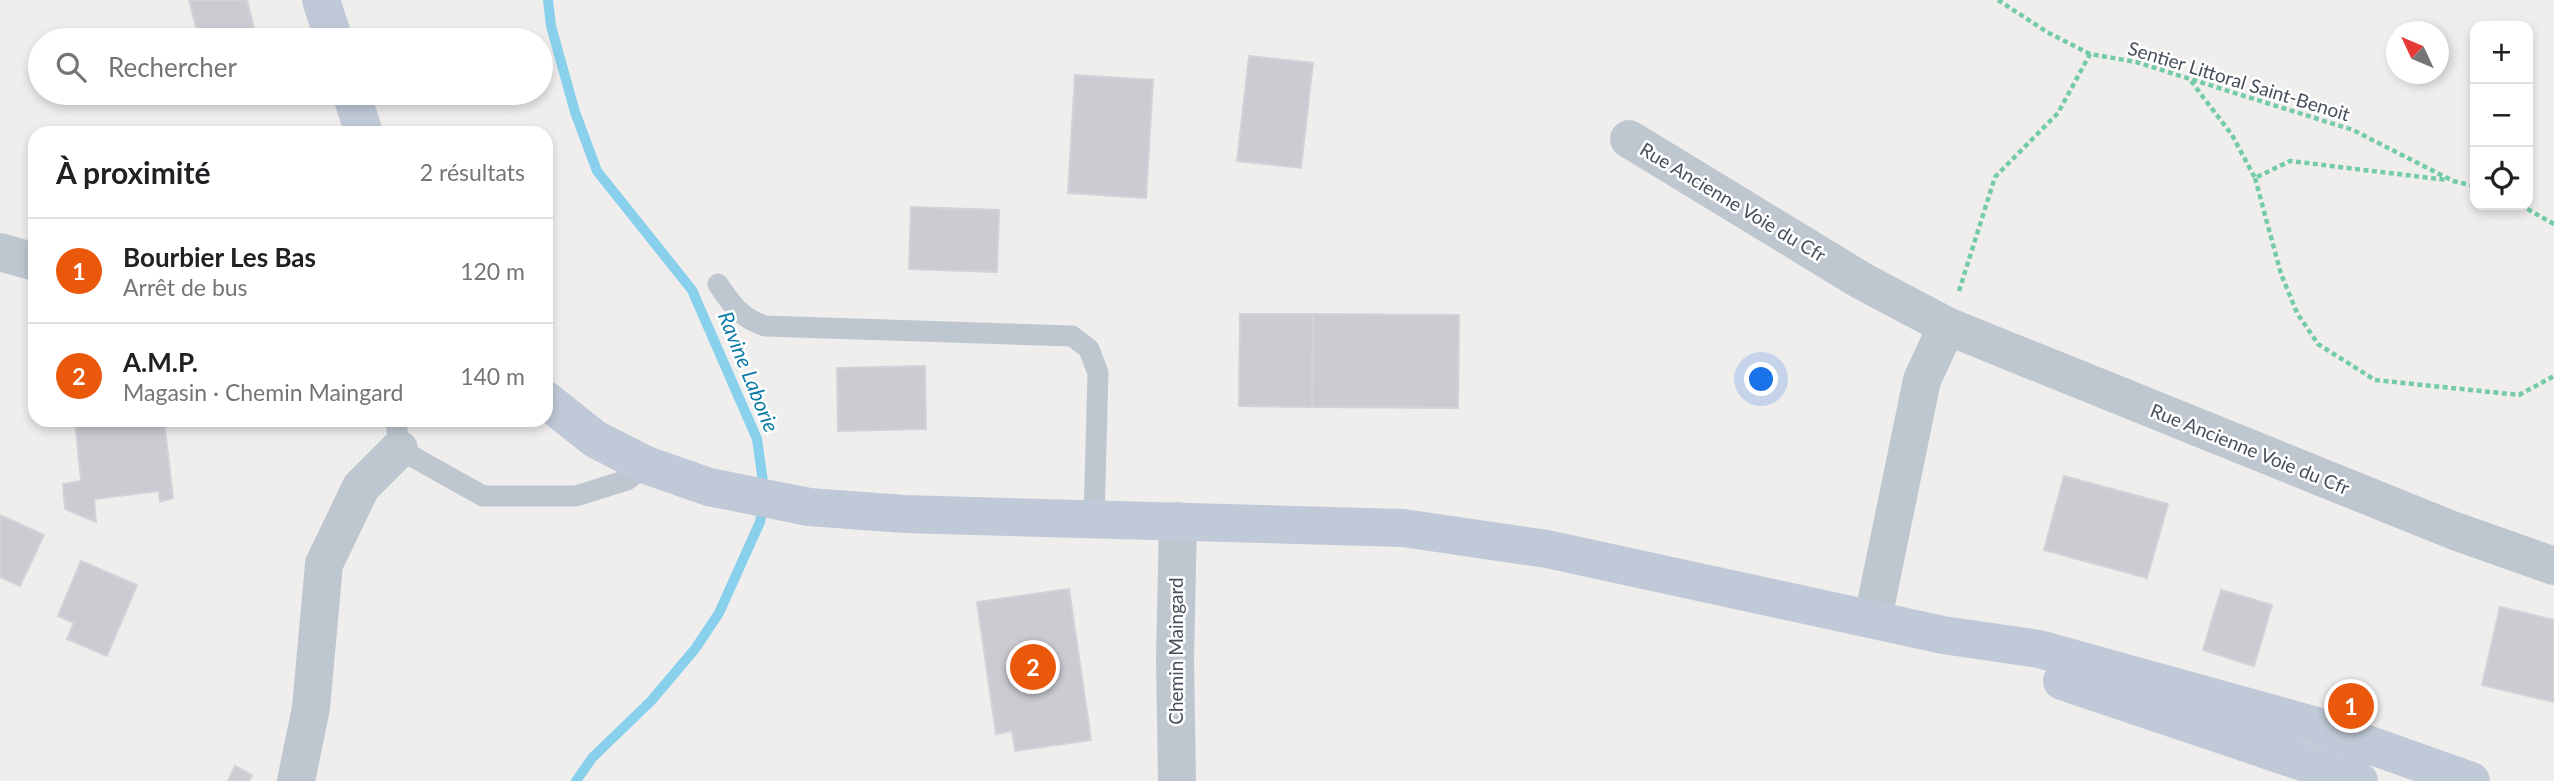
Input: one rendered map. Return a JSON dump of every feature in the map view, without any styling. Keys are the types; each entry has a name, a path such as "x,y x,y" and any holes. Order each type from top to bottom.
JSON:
{"main road":[{"path":"321,0 330,28"},
{"path":"355,105 362,126"},
{"path":"553,406 595,439 646,465 709,487 809,507 904,514 1404,528 1571,553 1943,635 2039,649 2314,725 2471,781"},
{"path":"1943,635 2034,673 2359,781"}],"street":[{"name":"Rue Ancienne Voie du Cfr","path":"1629,139 1862,281 1947,326 2452,530 2554,566"},
{"path":"0,253 28,260"},
{"path":"1873,618 1922,380 1947,326"},
{"path":"296,781 311,708 324,564 360,487 398,435"},
{"name":"Chemin Maingard","path":"1177,781 1175,659 1178,521"}],"lane":[{"path":"718,284 733,306 748,320 765,326 1072,335 1089,349 1098,373 1094,519"},
{"path":"398,435 483,496 576,496 627,480 646,465"}],"path":[{"name":"Sentier Littoral Saint-Benoit","path":"1998,0 2047,32 2090,54 2136,62 2353,130 2453,181 2470,185"},
{"path":"1947,326 1996,177 2058,113 2090,54"},
{"path":"2191,81 2232,135 2255,178 2281,274 2297,313 2318,344 2375,380 2519,395 2554,376"},
{"path":"2255,178 2290,161 2453,181"},
{"path":"2529,210 2554,224"}],"building":[{"path":"189,0 247,0 254,28 196,28"},
{"path":"1249,56 1313,63 1301,168 1237,161"},
{"path":"1075,75 1153,80 1146,198 1068,193"},
{"path":"911,207 999,210 997,272 909,269"},
{"path":"1240,314 1313,314 1312,407 1239,406"},
{"path":"1313,314 1459,315 1458,408 1312,407"},
{"path":"925,366 926,429 838,431 837,368"},
{"path":"76,427 165,427 173,498 160,502 159,491 94,499 96,522 65,509 63,484 81,481"},
{"path":"2064,476 2168,504 2147,578 2044,550"},
{"path":"0,515 44,535 20,586 0,577"},
{"path":"81,561 137,585 107,656 67,639 74,623 58,616"},
{"path":"1069,589 1091,740 1015,751 1012,731 996,734 977,602"},
{"path":"2221,590 2272,605 2254,666 2203,650"},
{"path":"2500,607 2554,620 2554,702 2482,685"},
{"path":"235,766 252,775 249,781 228,781"}],"waterway":[{"name":"Ravine Laborie","path":"548,0 552,28"},
{"name":"Ravine Laborie","path":"553,33 575,112 597,171 692,290 757,439 765,496 760,522 719,613 695,649 651,701 592,758 576,781"}],"place":[{"name":"A.M.P.","path":"1033,667"},
{"name":"Bourbier Les Bas","path":"2351,706"}]}
